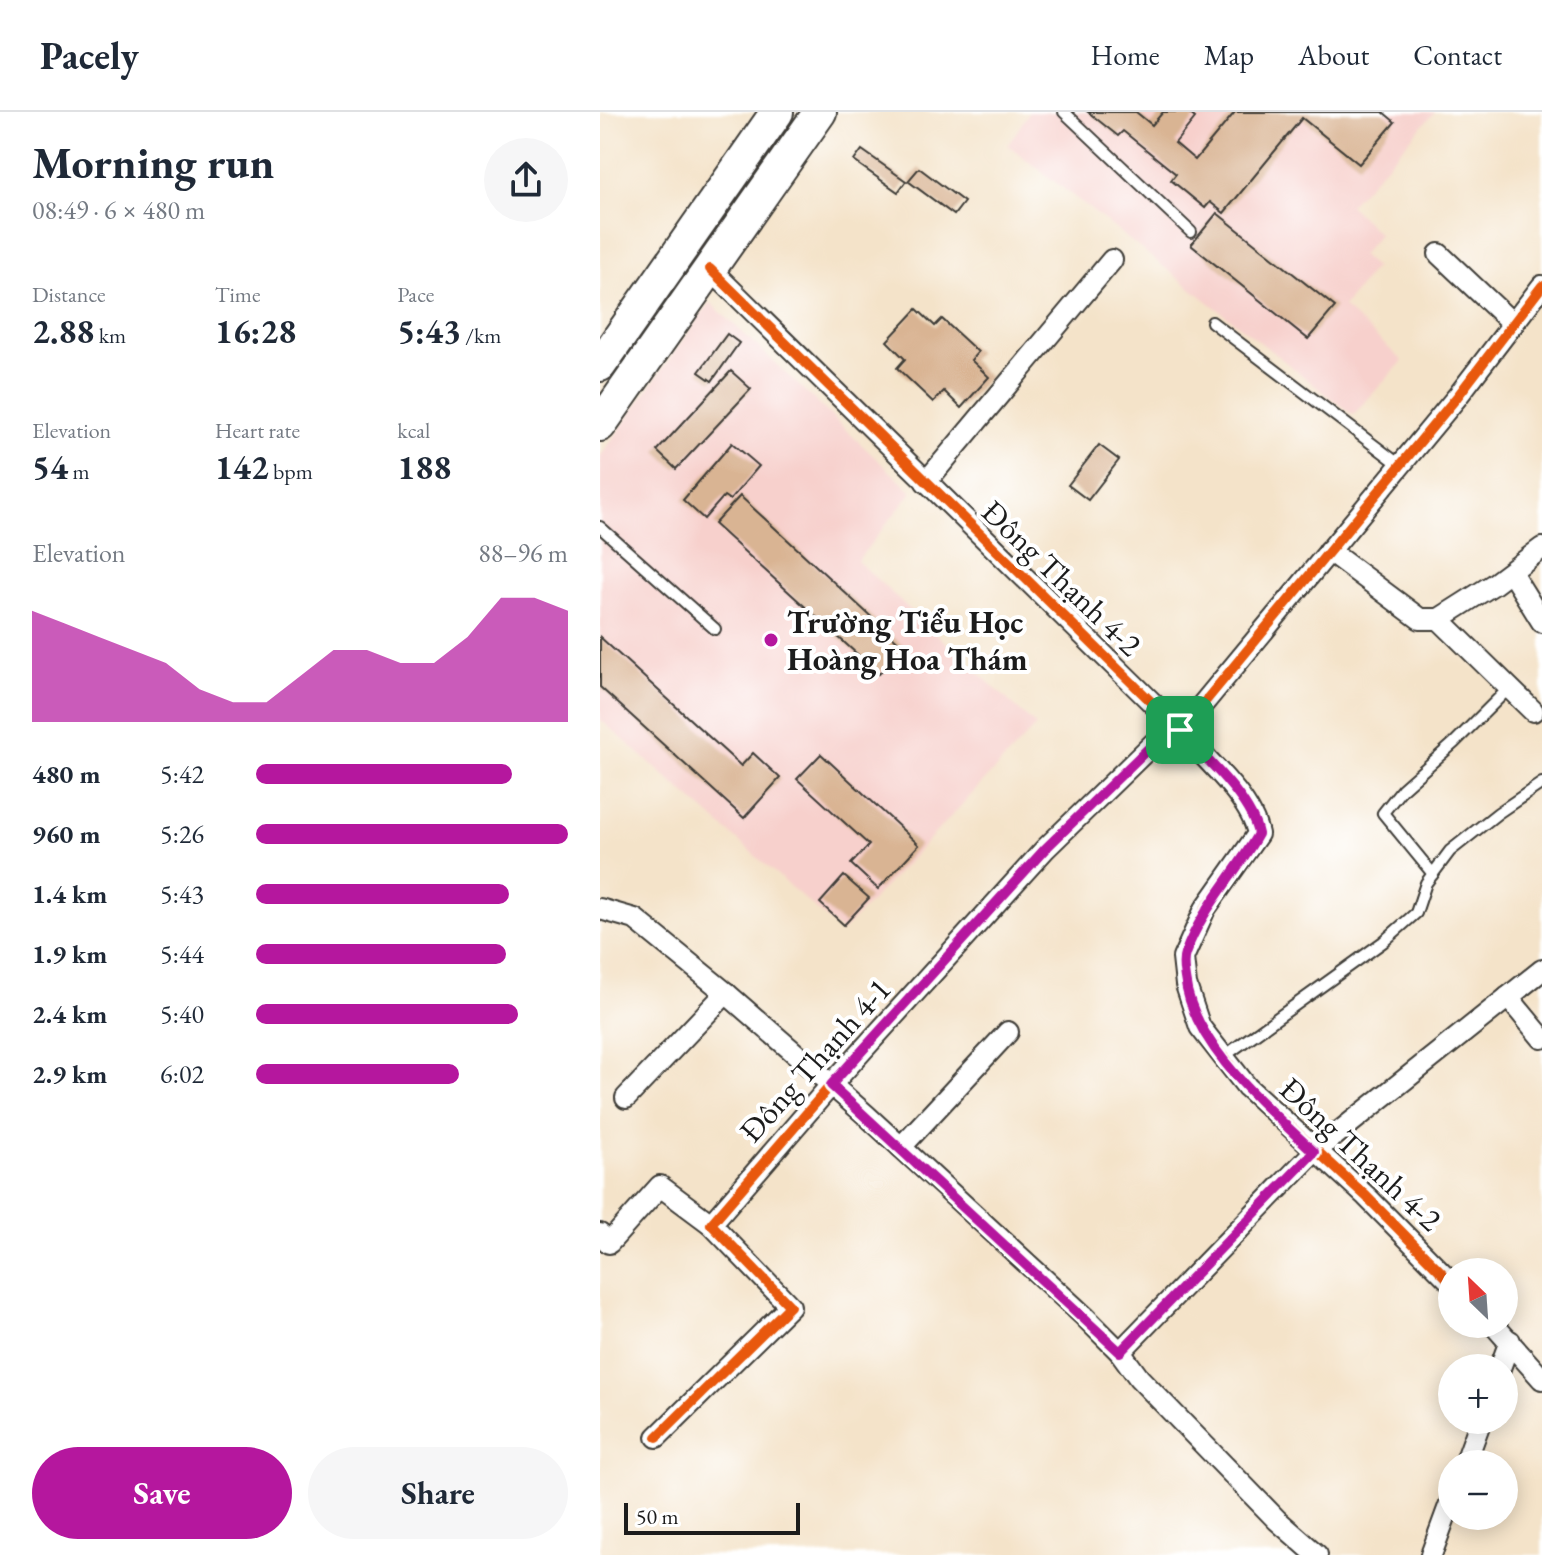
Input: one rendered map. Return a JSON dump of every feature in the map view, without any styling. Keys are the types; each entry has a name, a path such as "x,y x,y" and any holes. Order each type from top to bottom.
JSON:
{"main road":[{"path":"600,365 777,112"},
{"path":"600,425 820,112"}],"street":[{"path":"1439,254 1513,324"},
{"path":"926,482 1112,260"},
{"name":"Đông Thạnh 4-2","path":"710,269 1180,730 1237,795 1255,821 1258,834 1205,909 1183,958 1186,985 1200,1027 1247,1087 1314,1152 1366,1196 1438,1269"},
{"name":"Đông Thạnh 4-1","path":"711,1224 831,1085 1045,849 1157,740 1180,730 1400,465 1542,286"},
{"path":"1329,551 1420,619 1439,619 1542,548"},
{"path":"1511,572 1542,622"},
{"path":"1439,619 1533,711"},
{"path":"600,909 635,919 726,993 901,1147 1120,1352 1139,1378 1277,1520 1317,1555"},
{"path":"1120,1352 1314,1152 1542,970"},
{"path":"626,1098 726,993"},
{"path":"1508,997 1542,1038"},
{"path":"901,1147 1008,1032"},
{"path":"600,1234 609,1243 660,1186 711,1224 790,1306 657,1437"},
{"path":"1507,1338 1541,1376"},
{"path":"1505,1354 1510,1341"},
{"path":"1432,1554 1441,1530"}],"lane":[{"path":"1064,112 1191,232"},
{"path":"1212,322 1400,465"},
{"path":"600,527 715,629"},
{"path":"1433,874 1383,813 1402,789 1509,688"},
{"path":"1223,1057 1394,933 1416,913 1426,883 1450,851 1542,783"}],"shaded area":[{"path":"1029,112 1435,112 1349,205 1379,234 1361,255 1375,267 1343,307 1403,361 1353,415 1008,145"},
{"name":"Trường Tiểu Học Hoàng Hoa Thám","path":"710,302 912,492 857,561 1036,726 842,932 600,719 600,457"}],"building":[{"path":"1088,112 1136,112 1152,125 1163,112 1188,112 1195,118 1175,143 1195,160 1235,112 1383,112 1395,122 1359,164 1302,118 1224,213 1210,202 1205,208 1171,180 1176,174 1123,131 1118,136"},
{"path":"862,150 906,181 898,192 854,161"},
{"path":"919,168 964,202 954,215 908,181"},
{"path":"1217,213 1335,307 1308,339 1191,245"},
{"path":"917,309 935,326 942,319 978,352 971,360 989,377 961,408 944,391 933,402 897,368 905,359 887,341"},
{"path":"727,334 739,343 712,381 699,372"},
{"path":"731,371 751,389 676,469 657,451"},
{"path":"732,443 759,466 730,500 724,496 704,519 683,500"},
{"path":"1099,445 1119,460 1088,500 1068,485"},
{"path":"740,496 904,647 879,674 714,524"},
{"path":"600,637 741,766 753,753 780,778 744,818 600,687"},
{"path":"821,754 919,845 878,889 851,864 869,845 797,779"},
{"path":"844,876 869,898 844,925 820,903"}],"cycle path":[{"path":"710,269 1180,730 1237,793 1254,820 1258,834 1205,909 1183,958 1186,985 1200,1027 1247,1087 1366,1196 1438,1269"},
{"path":"657,1437 790,1306 711,1224 831,1085 1045,849 1157,740 1180,730 1198,710 1457,397 1542,286"}],"place":[{"name":"Trường Tiểu Học Hoàng Hoa Thám","path":"771,640"}],"route":[{"path":"1180,730 1237,795 1255,821 1258,834 1205,909 1183,958 1186,985 1200,1027 1247,1087 1314,1152 1120,1352 831,1085 1045,849 1157,740 1180,730"}]}
